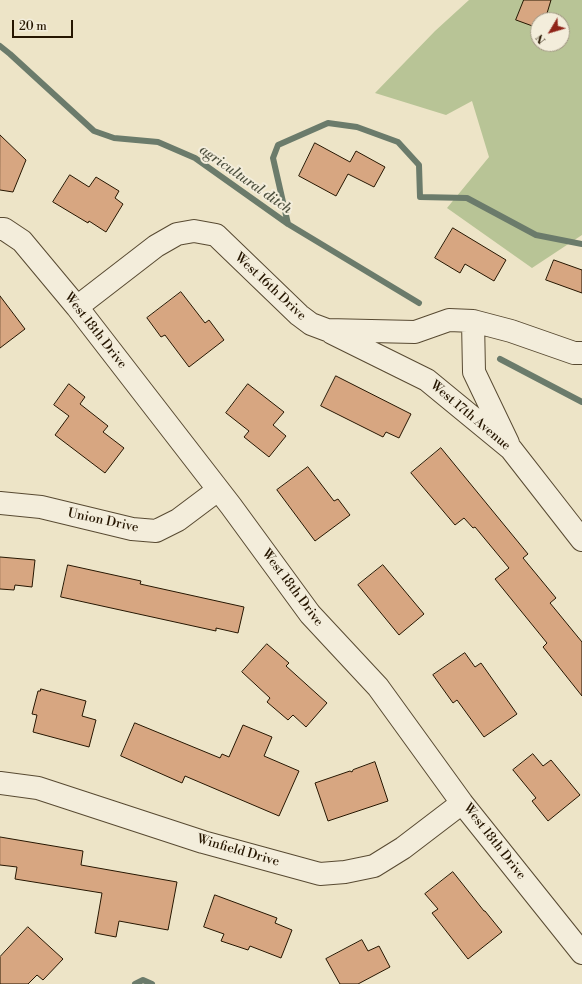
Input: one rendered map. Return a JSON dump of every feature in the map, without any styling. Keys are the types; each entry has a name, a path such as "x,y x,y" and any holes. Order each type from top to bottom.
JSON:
{"street":[{"name":"West 18th Drive","path":"0,229 4,229 22,241 77,307 231,506 310,614 378,688 462,803 582,953"},
{"name":"West 16th Drive","path":"77,307 156,246 177,234 194,231 216,235 299,315 311,324 328,330 415,332 449,320 473,321 511,331 574,353 582,353"},
{"path":"473,321 474,372 511,449"},
{"name":"West 17th Avenue","path":"328,330 427,380 511,449 582,540"},
{"name":"Union Drive","path":"0,503 41,507 132,529 156,530 178,520 218,490"},
{"name":"Winfield Drive","path":"0,783 38,788 203,842 320,874 345,872 374,866 403,848 462,803"}],"green space":[{"path":"469,0 582,0 582,235 532,268 447,208 489,157 472,101 446,115 375,93 435,31"}],"building":[{"path":"524,0 551,0 547,12 530,12 530,25 516,20"},
{"path":"0,135 26,160 13,192 0,190"},
{"path":"315,143 350,162 356,151 385,167 374,187 348,174 336,196 299,176"},
{"path":"70,175 89,187 96,177 119,191 115,198 123,204 106,232 53,202"},
{"path":"453,228 506,260 494,281 465,264 460,273 435,258"},
{"path":"554,260 582,270 582,293 546,280"},
{"path":"181,292 205,323 209,320 224,340 189,367 165,335 161,337 147,318"},
{"path":"0,296 25,329 0,348"},
{"path":"336,376 411,414 399,438 386,432 383,437 321,406"},
{"path":"69,384 85,397 80,404 108,426 103,432 124,448 105,473 55,435 69,416 54,405"},
{"path":"248,384 284,412 273,425 286,436 269,457 244,437 249,431 226,413"},
{"path":"441,448 528,554 523,558 556,598 550,603 582,642 582,696 543,647 547,643 495,579 509,568 475,527 473,528 464,518 455,525 411,473"},
{"path":"308,467 334,501 338,499 350,515 315,541 277,490"},
{"path":"0,557 35,560 32,587 15,585 14,590 0,589"},
{"path":"68,565 141,581 140,584 244,607 238,633 216,628 216,631 61,597"},
{"path":"383,565 424,614 399,635 358,585"},
{"path":"267,644 289,663 286,666 327,703 306,727 293,715 288,720 267,702 270,698 242,672"},
{"path":"465,653 475,667 481,663 517,714 484,737 457,700 453,703 433,675"},
{"path":"41,689 86,701 82,716 96,720 89,747 33,732 37,715 32,714 38,691"},
{"path":"135,723 220,758 222,754 229,757 243,725 272,737 264,756 299,771 279,816 185,776 182,783 121,756"},
{"path":"533,754 543,766 551,760 580,795 548,821 532,801 536,798 513,770"},
{"path":"375,762 388,801 328,821 315,783 350,771 352,772 353,770"},
{"path":"0,837 83,851 81,865 177,882 168,930 119,921 116,937 95,933 102,893 15,879 17,867 0,865"},
{"path":"453,872 502,932 468,959 432,913 438,909 425,894"},
{"path":"215,895 277,918 275,923 292,930 281,958 250,946 248,950 221,941 224,934 204,927"},
{"path":"28,927 63,959 43,980 37,975 28,984 0,984 0,957"},
{"path":"362,940 368,951 379,946 390,967 358,984 340,984 326,959"}],"waterway":[{"name":"agricultural ditch","path":"0,46 94,131 114,138 158,142 195,158 288,224 419,303"},
{"path":"288,224 273,158 278,145 328,123 357,127 398,142 419,165 420,197 467,198 536,235 582,244"},
{"name":"agricultural ditch","path":"500,359 582,402"},
{"path":"135,984 143,980 152,984"}]}
